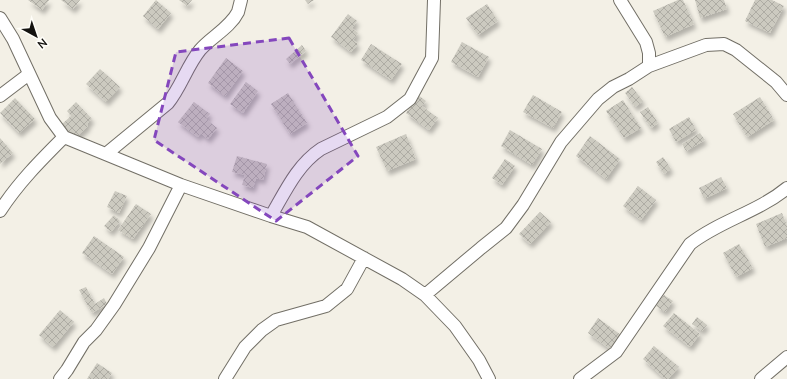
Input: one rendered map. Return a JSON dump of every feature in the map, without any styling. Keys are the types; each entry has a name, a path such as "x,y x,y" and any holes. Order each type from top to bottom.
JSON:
{"street":[{"path":"106,154 168,103 175,95 189,67 201,49 228,25 237,13 241,0"},
{"path":"271,216 302,165 314,153 387,117 410,99 432,58 434,0"},
{"path":"620,0 646,42 649,53 649,66"},
{"path":"0,18 13,39 50,118 64,137 181,185 271,216 307,226 364,258 425,295 454,326 479,360 489,379"},
{"path":"425,295 506,228 523,205 561,142 598,99 613,87 649,66 706,45 724,44 742,54 776,82 787,95"},
{"path":"0,96 29,74"},
{"path":"0,211 19,184 38,162 64,137"},
{"path":"60,379 84,342 96,330 110,310 149,248 181,185"},
{"path":"580,379 616,352 690,244 702,235 743,215 787,188"},
{"path":"224,379 245,347 262,330 276,320 326,306 347,288 364,258"},
{"path":"761,379 787,357"}],"highlighted area":[{"path":"289,38 358,156 276,221 154,140 176,52"}],"building":[{"path":"28,0 49,0 42,10"},
{"path":"61,0 80,0 73,9"},
{"path":"156,0 171,13 158,29 143,16"},
{"path":"179,0 192,0 187,6"},
{"path":"305,0 314,0 308,4"},
{"path":"678,0 683,0 694,24 665,37 653,11"},
{"path":"695,0 724,0 727,9 700,18"},
{"path":"755,0 772,0 784,6 770,33 745,21"},
{"path":"487,4 498,21 478,35 466,18"},
{"path":"348,14 357,21 352,28 358,33 353,40 358,44 351,52 331,37"},
{"path":"462,42 489,57 478,77 451,62"},
{"path":"371,44 402,64 391,80 361,60"},
{"path":"302,45 306,51 290,64 286,59"},
{"path":"226,58 243,71 225,96 208,83"},
{"path":"100,69 120,87 106,102 86,84"},
{"path":"246,82 258,91 243,113 230,104"},
{"path":"632,87 643,101 635,107 625,93"},
{"path":"288,93 307,123 290,134 271,104"},
{"path":"418,95 426,101 422,106 438,118 429,130 406,113"},
{"path":"533,95 562,112 553,128 523,112"},
{"path":"760,97 774,120 747,137 733,114"},
{"path":"15,98 35,119 19,133 0,113"},
{"path":"623,100 641,128 624,138 606,111"},
{"path":"76,102 92,119 87,124 88,126 74,139 61,125 71,116 67,111"},
{"path":"194,102 210,114 206,119 217,128 208,139 201,133 198,137 178,122"},
{"path":"648,107 658,123 651,128 640,112"},
{"path":"689,117 696,130 676,142 669,129"},
{"path":"510,130 542,149 532,165 501,146"},
{"path":"700,133 705,140 686,151 682,144"},
{"path":"406,134 416,159 387,171 376,147"},
{"path":"590,136 620,159 606,179 576,156"},
{"path":"0,138 13,153 0,164"},
{"path":"237,156 267,164 263,180 256,178 253,188 242,185 245,175 232,172"},
{"path":"663,157 671,169 664,174 656,162"},
{"path":"505,159 515,166 502,185 492,178"},
{"path":"721,177 727,188 704,199 699,188"},
{"path":"638,186 656,200 641,220 623,206"},
{"path":"115,191 127,196 119,213 107,207"},
{"path":"136,204 151,214 133,239 118,230"},
{"path":"540,212 551,222 530,244 519,234"},
{"path":"782,213 787,226 787,238 765,247 756,224"},
{"path":"114,215 120,221 111,232 104,226"},
{"path":"94,236 124,257 112,274 82,253"},
{"path":"739,244 753,268 736,277 723,253"},
{"path":"86,287 95,304 104,298 107,304 92,313 79,290"},
{"path":"664,295 673,301 665,312 656,306"},
{"path":"60,310 74,322 53,347 39,335"},
{"path":"674,313 700,334 690,347 663,326"},
{"path":"697,317 707,325 702,331 692,324"},
{"path":"598,318 621,335 610,349 588,333"},
{"path":"654,346 679,367 668,379 665,379 643,359"},
{"path":"97,363 112,373 108,379 87,379"}]}
